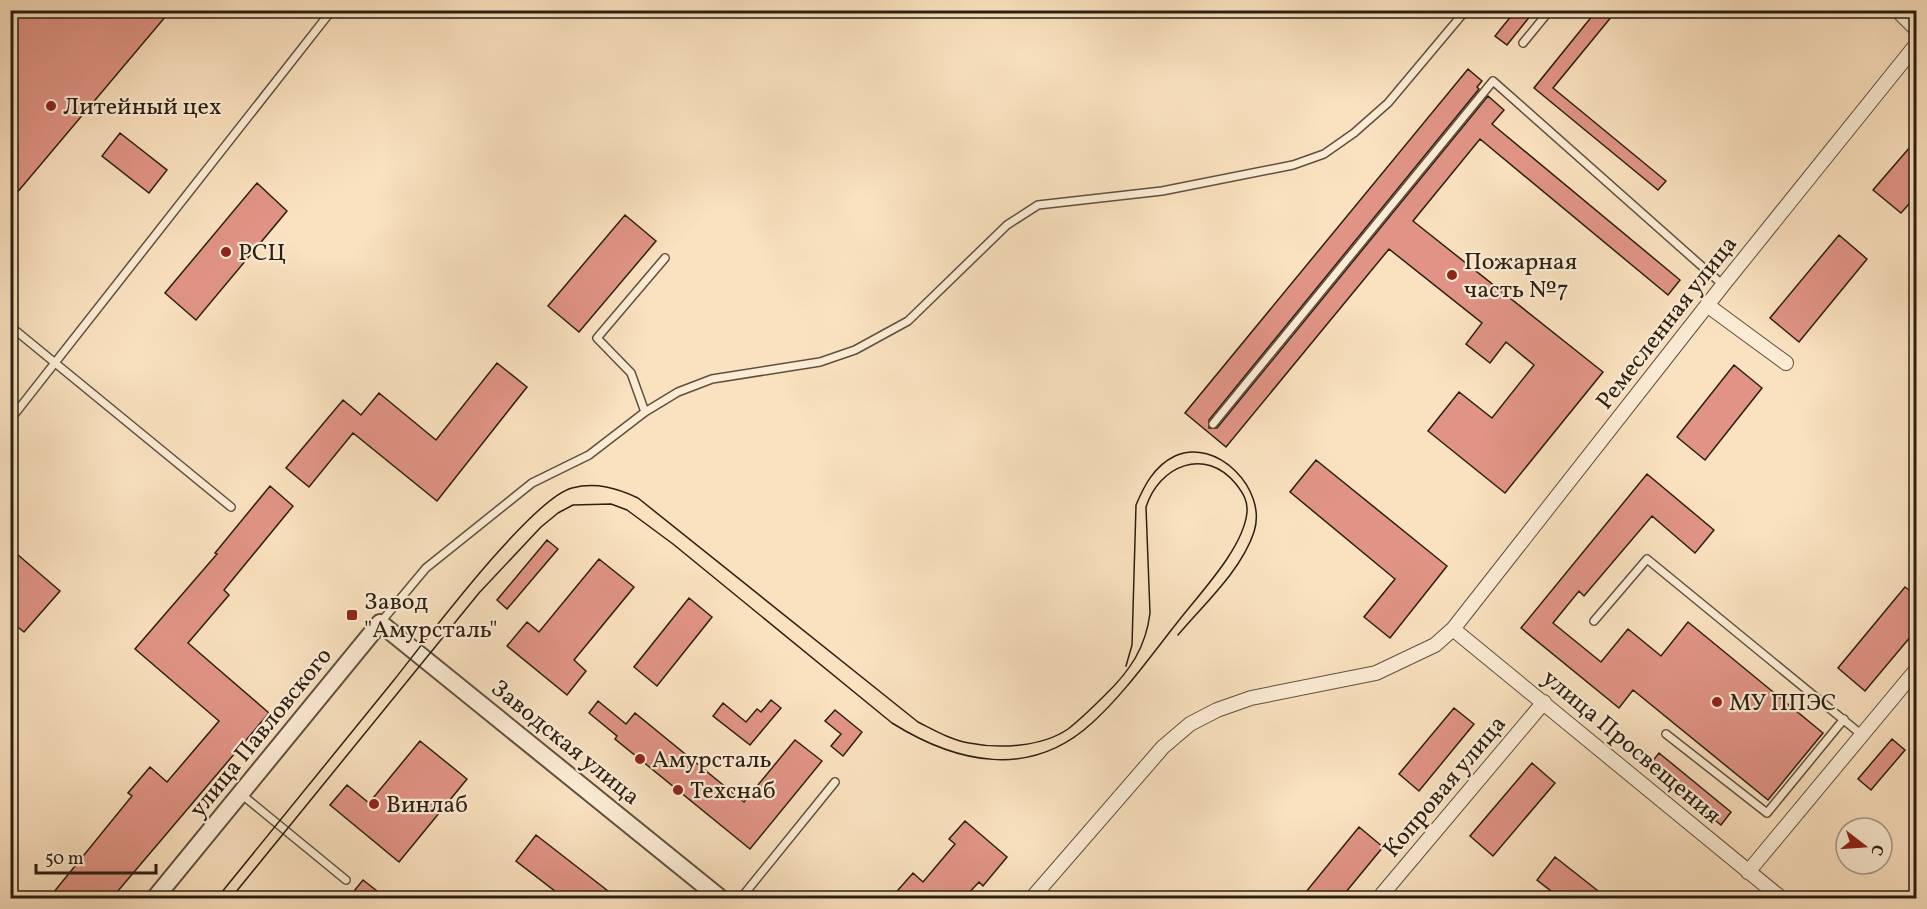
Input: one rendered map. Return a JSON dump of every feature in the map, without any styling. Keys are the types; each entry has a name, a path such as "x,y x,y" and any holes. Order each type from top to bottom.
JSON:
{"street":[{"path":"1897,10 1917,29"},
{"name":"Ремесленная улица","path":"1032,898 1163,747 1190,724 1217,710 1261,696 1376,673 1435,645 1453,629 1707,305 1917,45"},
{"path":"1707,305 1785,363"},
{"name":"улица Павловского","path":"155,898 380,623"},
{"name":"Заводская улица","path":"380,623 720,898"},
{"name":"улица Просвещения","path":"1453,629 1781,898"},
{"path":"1748,872 1917,670"},
{"name":"Копровая улица","path":"1379,898 1544,702"}],"lane":[{"path":"10,420 56,365 332,10"},
{"path":"380,623 426,568 497,508 532,483 589,455 645,412 678,392 712,379 820,362 855,350 909,321 1007,225 1038,205 1162,191 1293,165 1324,154 1354,134 1388,103 1466,10"},
{"path":"1524,43 1550,10"},
{"path":"1213,424 1493,81 1723,285"},
{"path":"645,412 631,373 597,338 665,258"},
{"path":"10,326 231,507"},
{"path":"1594,621 1647,559 1862,735"},
{"path":"1666,734 1767,813 1844,719"},
{"path":"741,898 835,782"},
{"path":"241,794 346,880"}],"building":[{"name":"Литейный цех","path":"10,10 171,10 10,201"},
{"path":"1516,10 1535,10 1507,45 1495,36"},
{"path":"1597,10 1617,10 1553,88 1666,181 1658,190 1534,88"},
{"path":"1468,69 1482,81 1477,87 1479,89 1209,420 1209,428 1217,428 1488,96 1504,110 1492,124 1680,280 1668,295 1480,139 1413,221 1603,372 1505,493 1428,431 1459,392 1492,418 1534,365 1506,342 1490,363 1466,344 1482,323 1389,249 1226,447 1185,413"},
{"path":"120,133 167,170 149,193 102,156"},
{"path":"1917,139 1917,195 1901,213 1873,190"},
{"name":"РСЦ","path":"257,183 287,211 196,320 165,293"},
{"path":"625,215 656,241 579,332 548,306"},
{"path":"1839,235 1867,259 1799,342 1770,318"},
{"path":"497,363 527,387 437,501 353,433 309,487 286,468 343,400 361,415 379,393 436,440"},
{"path":"1734,365 1762,388 1705,460 1677,437"},
{"path":"1316,460 1447,566 1390,638 1364,617 1395,579 1290,492"},
{"path":"1647,474 1714,530 1695,553 1652,516 1584,596 1579,591 1553,623 1601,662 1628,629 1661,656 1688,622 1823,733 1768,800 1633,690 1619,708 1521,628"},
{"path":"270,486 293,506 224,590 229,595 188,643 269,713 112,898 49,898 132,796 128,793 150,767 167,782 219,721 135,649 217,554 215,553"},
{"path":"547,540 558,549 507,609 497,600"},
{"path":"10,548 60,591 24,632 10,621"},
{"path":"599,559 634,587 574,660 586,671 567,695 507,646 527,622 539,632"},
{"path":"1905,587 1917,596 1917,629 1865,691 1838,668"},
{"path":"689,598 712,617 657,686 634,667"},
{"path":"771,700 781,708 750,745 713,716 723,703 746,722 757,709 761,712"},
{"path":"598,701 626,724 635,713 744,802 795,740 822,761 750,849 615,739 617,736 589,713"},
{"path":"1454,708 1474,724 1419,791 1399,774"},
{"path":"835,710 862,732 843,756 831,746 841,734 825,721"},
{"path":"1892,739 1905,750 1871,790 1858,779"},
{"path":"420,741 467,779 399,862 330,805 347,785 369,803"},
{"path":"1659,753 1731,812 1721,825 1648,767"},
{"path":"1532,763 1555,783 1493,856 1470,836"},
{"path":"965,821 1007,857 983,886 979,882 964,898 891,898 913,873 923,882 955,844 949,839"},
{"path":"1359,827 1383,847 1341,898 1301,898"},
{"path":"536,835 617,898 564,898 516,861"},
{"path":"1555,857 1607,898 1560,898 1537,880"},
{"path":"363,880 386,898 364,898 354,891"}],"tram line":[{"path":"1126,666 1132,645 1136,505 1151,477 1161,465 1175,456 1191,452 1207,454 1222,460 1235,471 1246,484 1253,499 1256,516 1254,532 1248,546 1231,574 1178,635"},
{"path":"217,898 479,574 531,517 554,498 572,488 606,487 638,498 918,722 956,740 993,746 1033,743 1046,740 1068,729 1114,686 1135,658 1145,637 1150,613 1146,507 1161,481 1184,466 1197,464 1211,466 1224,472 1236,484 1247,504 1244,526 1230,554 1210,583 1116,699 1092,723 1068,741 1044,753 1018,759 967,756 916,737 892,723 673,544 627,510 611,504 573,505 558,513 541,527 479,593 231,898"}],"place":[{"name":"Литейный цех","path":"51,106"},
{"name":"РСЦ","path":"226,252"},
{"name":"Пожарная часть №7","path":"1452,275"},
{"name":"Завод \"Амурсталь\"","path":"352,615"},
{"name":"МУ ППЭС","path":"1717,702"},
{"name":"Амурсталь","path":"640,759"},
{"name":"Техснаб","path":"678,790"},
{"name":"Винлаб","path":"374,804"}]}
